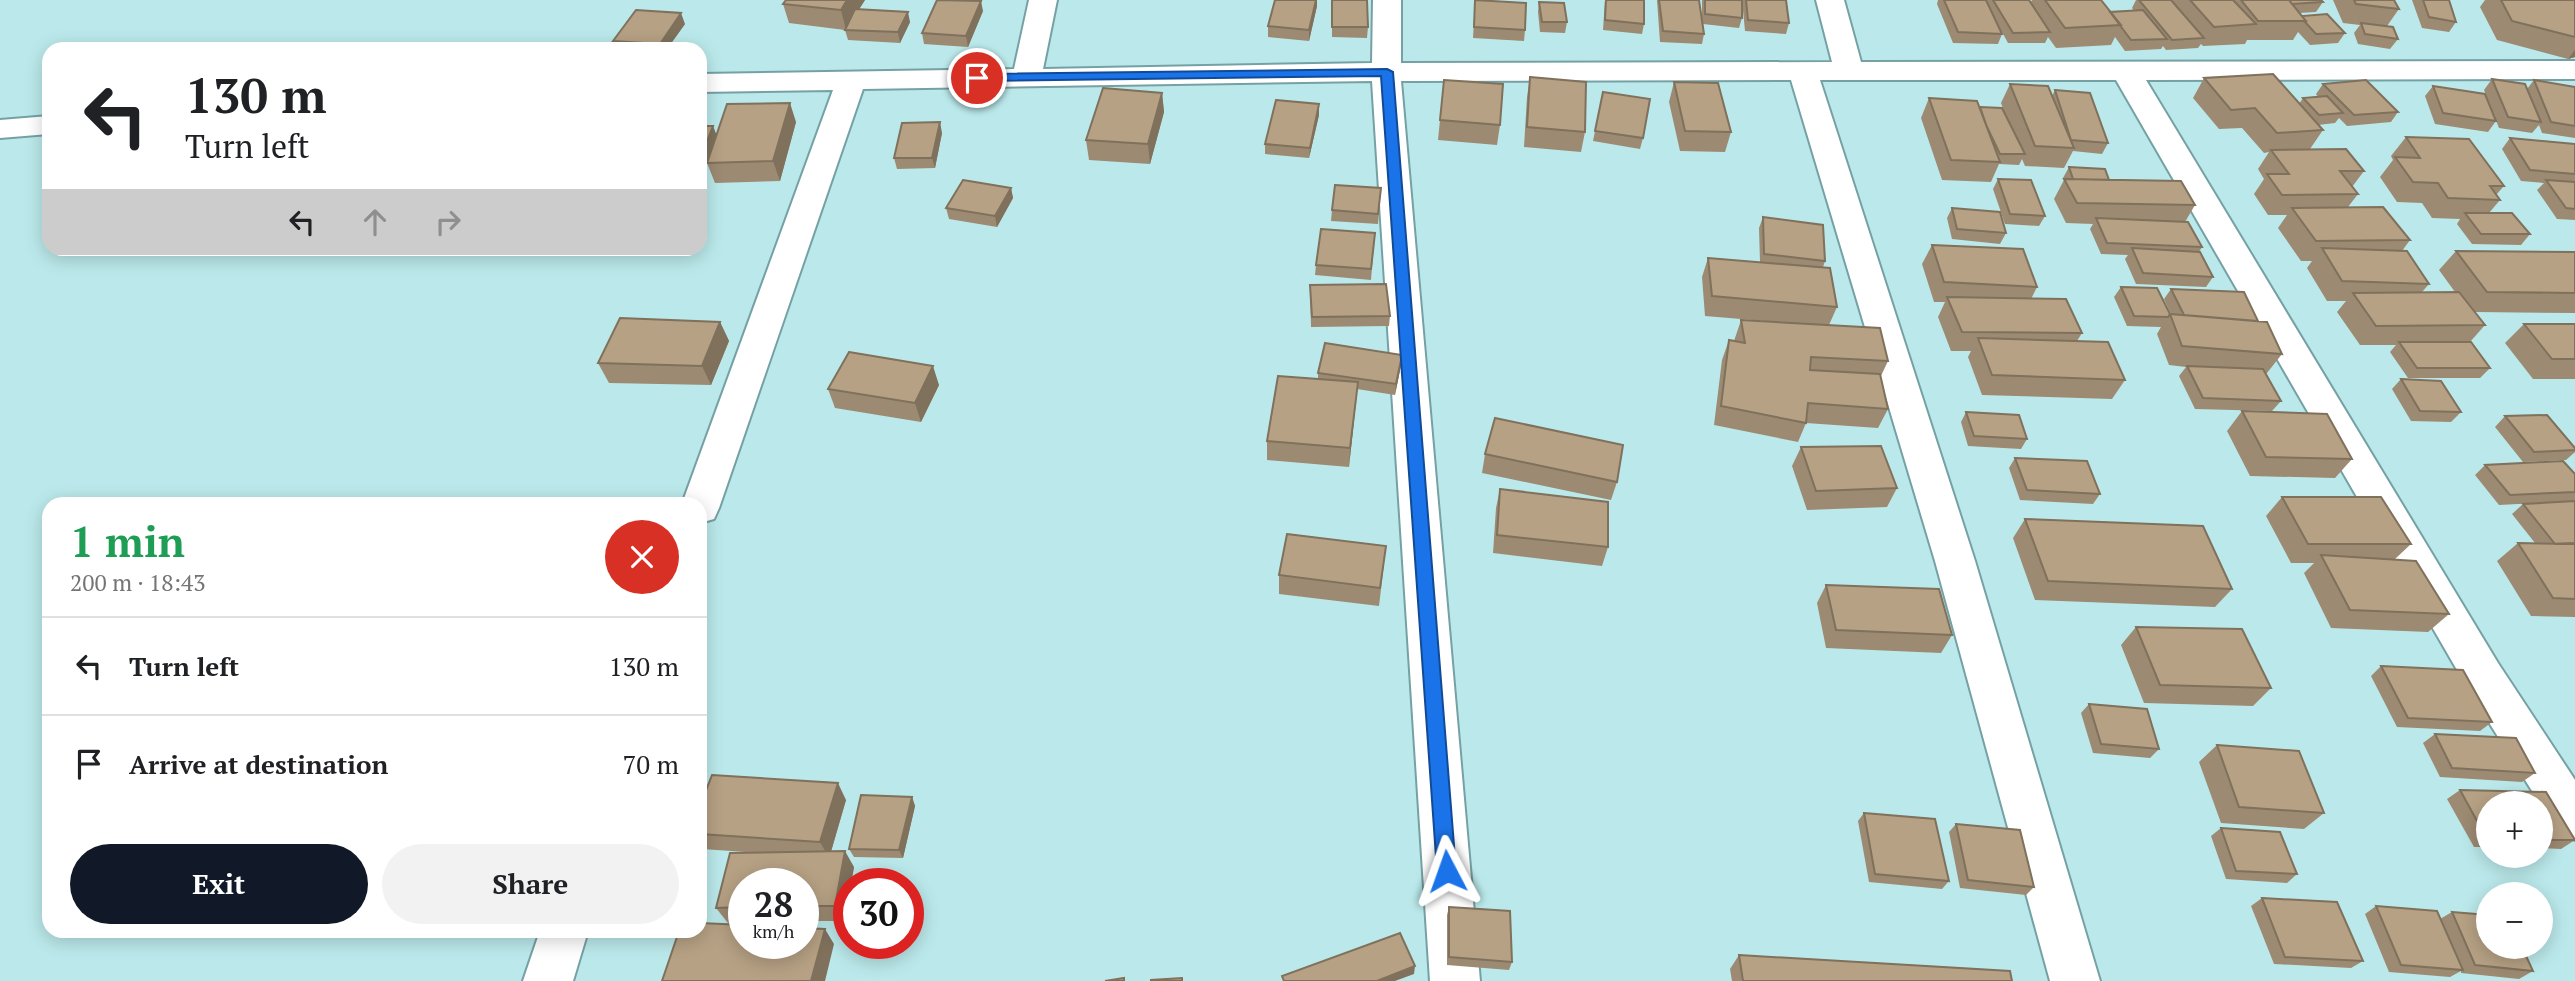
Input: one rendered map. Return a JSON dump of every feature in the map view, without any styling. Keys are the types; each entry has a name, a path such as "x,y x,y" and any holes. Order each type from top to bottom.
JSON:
{"street":[{"path":"1027,77 1043,0"},
{"path":"1387,0 1387,72 1455,981"},
{"path":"1830,0 1849,71"},
{"path":"707,83 1387,72 2575,70"},
{"path":"2126,71 2469,653 2575,819"},
{"path":"1802,72 1955,561 2075,981"},
{"path":"704,497 852,79"},
{"path":"0,129 42,126"},
{"path":"548,981 562,938"}],"building":[{"path":"786,0 847,0 841,10 783,4"},
{"path":"937,0 981,1 966,36 922,33"},
{"path":"1275,0 1316,0 1309,30 1268,26"},
{"path":"1332,0 1367,0 1368,27 1332,27"},
{"path":"1475,0 1526,3 1525,30 1474,27"},
{"path":"1606,0 1644,0 1644,24 1605,20"},
{"path":"1659,0 1699,0 1704,34 1663,31"},
{"path":"1705,0 1742,0 1742,18 1705,14"},
{"path":"1746,0 1786,0 1789,23 1748,20"},
{"path":"1944,0 1986,0 2002,34 1958,32"},
{"path":"1993,0 2029,0 2050,32 2013,33"},
{"path":"2045,0 2101,0 2121,25 2065,28"},
{"path":"2139,0 2171,0 2204,38 2172,40"},
{"path":"2190,0 2233,0 2256,24 2214,27"},
{"path":"2241,0 2289,0 2306,21 2258,21"},
{"path":"2289,0 2321,0 2323,2 2292,4"},
{"path":"2354,0 2394,0 2399,9 2356,4"},
{"path":"2423,0 2449,0 2456,22 2429,17"},
{"path":"2501,0 2575,0 2575,37 2512,21"},
{"path":"1539,2 1564,3 1567,22 1542,22"},
{"path":"855,9 908,12 898,32 845,30"},
{"path":"636,10 681,13 661,42 613,41"},
{"path":"2143,10 2167,39 2131,40 2110,12"},
{"path":"2327,14 2345,33 2316,34 2302,16"},
{"path":"2361,23 2393,27 2398,39 2365,34"},
{"path":"2273,74 2323,130 2277,133 2255,108 2231,110 2204,78"},
{"path":"1530,77 1586,82 1585,132 1527,127"},
{"path":"2492,79 2525,84 2541,122 2508,117"},
{"path":"1444,80 1503,84 1500,125 1440,120"},
{"path":"2366,80 2398,112 2354,115 2323,84"},
{"path":"2534,80 2575,87 2575,126 2551,122"},
{"path":"1674,82 1718,83 1731,132 1685,131"},
{"path":"2010,84 2048,86 2074,148 2035,146"},
{"path":"2433,86 2485,94 2496,121 2443,113"},
{"path":"1103,88 1162,93 1148,144 1086,140"},
{"path":"2055,90 2090,93 2108,143 2071,140"},
{"path":"1603,92 1650,99 1643,138 1595,131"},
{"path":"2327,96 2343,113 2319,115 2303,98"},
{"path":"1929,98 1977,101 2000,162 1951,160"},
{"path":"1276,100 1319,104 1310,148 1265,144"},
{"path":"790,103 773,161 707,163 727,104"},
{"path":"1980,107 2002,108 2025,154 2000,154"},
{"path":"940,122 932,158 894,158 902,123"},
{"path":"707,126 713,126 707,141"},
{"path":"2406,137 2469,139 2504,186 2490,186 2500,200 2448,198 2438,183 2413,182 2395,157 2420,158"},
{"path":"2510,138 2575,144 2575,174 2530,170"},
{"path":"2346,149 2364,171 2340,171 2358,194 2282,195 2267,174 2289,174 2271,150"},
{"path":"2069,167 2105,169 2109,180 2073,179"},
{"path":"1998,179 2031,180 2045,216 2010,214"},
{"path":"2064,179 2181,181 2195,205 2077,203"},
{"path":"963,180 1011,188 995,216 946,208"},
{"path":"2546,180 2575,182 2575,209 2566,208"},
{"path":"1335,185 1381,188 1378,214 1332,210"},
{"path":"2383,207 2410,240 2316,241 2292,208"},
{"path":"1952,208 2000,212 2006,233 1957,229"},
{"path":"2465,213 2512,213 2530,234 2481,234"},
{"path":"1763,217 1823,225 1825,261 1764,254"},
{"path":"2096,218 2188,222 2202,247 2107,243"},
{"path":"1321,229 1375,233 1371,269 1316,265"},
{"path":"1932,245 2023,249 2037,287 1944,282"},
{"path":"2132,248 2200,252 2213,277 2143,273"},
{"path":"2322,248 2407,251 2429,284 2342,281"},
{"path":"2456,251 2575,252 2575,293 2487,292"},
{"path":"1708,258 1830,268 1837,307 1712,296"},
{"path":"1386,284 1390,316 1312,317 1310,285"},
{"path":"2121,287 2157,288 2170,314 2168,317 2134,316"},
{"path":"2171,289 2244,292 2258,321 2184,315"},
{"path":"2459,292 2485,325 2376,326 2353,293"},
{"path":"1947,297 2066,299 2082,333 1962,332"},
{"path":"2170,314 2267,322 2282,354 2182,346"},
{"path":"620,318 720,322 702,366 598,363"},
{"path":"1741,320 1880,328 1888,361 1811,357 1810,370 1880,374 1888,409 1808,403 1806,423 1721,406 1729,340 1745,343"},
{"path":"2524,324 2575,324 2575,359 2552,359"},
{"path":"1978,338 2108,342 2125,380 1992,375"},
{"path":"2399,342 2471,342 2490,368 2417,368"},
{"path":"1325,343 1402,355 1396,384 1318,373"},
{"path":"849,352 933,366 915,403 828,389"},
{"path":"2187,366 2263,369 2281,401 2203,398"},
{"path":"1278,376 1358,382 1350,448 1267,441"},
{"path":"2401,379 2441,381 2461,412 2420,411"},
{"path":"2242,411 2327,414 2352,459 2266,457"},
{"path":"1966,412 2019,415 2027,439 1974,436"},
{"path":"2547,415 2575,450 2534,452 2505,416"},
{"path":"1495,418 1623,445 1617,482 1485,454"},
{"path":"1881,446 1897,488 1816,491 1801,447"},
{"path":"2015,458 2087,461 2100,494 2027,490"},
{"path":"2563,461 2575,474 2575,492 2510,495 2485,465"},
{"path":"1500,489 1608,502 1608,547 1497,535"},
{"path":"2282,497 2381,497 2411,544 2308,544"},
{"path":"2575,501 2575,543 2555,544 2523,504"},
{"path":"2025,519 2203,526 2232,589 2048,581"},
{"path":"1287,534 1386,546 1380,588 1279,575"},
{"path":"2518,543 2575,544 2575,599 2553,598"},
{"path":"2321,555 2416,561 2449,614 2350,610"},
{"path":"1826,585 1939,589 1952,635 1836,630"},
{"path":"2136,627 2242,629 2271,688 2160,685"},
{"path":"2381,666 2463,670 2492,722 2408,718"},
{"path":"2089,704 2147,709 2159,749 2101,744"},
{"path":"2435,734 2516,738 2535,773 2452,768"},
{"path":"2217,745 2299,751 2324,813 2239,807"},
{"path":"712,775 838,783 820,842 707,834 707,788"},
{"path":"2460,790 2503,791 2476,791 2476,819"},
{"path":"861,795 912,797 899,850 849,849"},
{"path":"2553,804 2575,840 2553,840"},
{"path":"1864,813 1935,819 1949,881 1875,874"},
{"path":"1956,824 2020,830 2034,887 1968,880"},
{"path":"2221,828 2280,832 2297,874 2236,871"},
{"path":"845,851 842,868 833,868 833,906 819,906 819,868 728,868 728,908 716,908 730,853"},
{"path":"2262,898 2337,902 2363,961 2285,957"},
{"path":"2376,906 2437,911 2463,970 2401,965"},
{"path":"1449,907 1510,911 1512,962 1449,957"},
{"path":"2452,912 2476,914 2476,959 2528,959 2533,971 2475,965"},
{"path":"707,923 728,924 728,959 817,959 811,981 662,981 677,938 707,938"},
{"path":"819,929 825,929 819,951"},
{"path":"1400,933 1415,966 1377,981 1284,981 1282,976"},
{"path":"1739,955 2010,971 2012,981 1743,981"},
{"path":"1182,978 1182,981 1151,981 1151,980"}],"route":[{"path":"977,78 1387,72 1447,871"}]}
